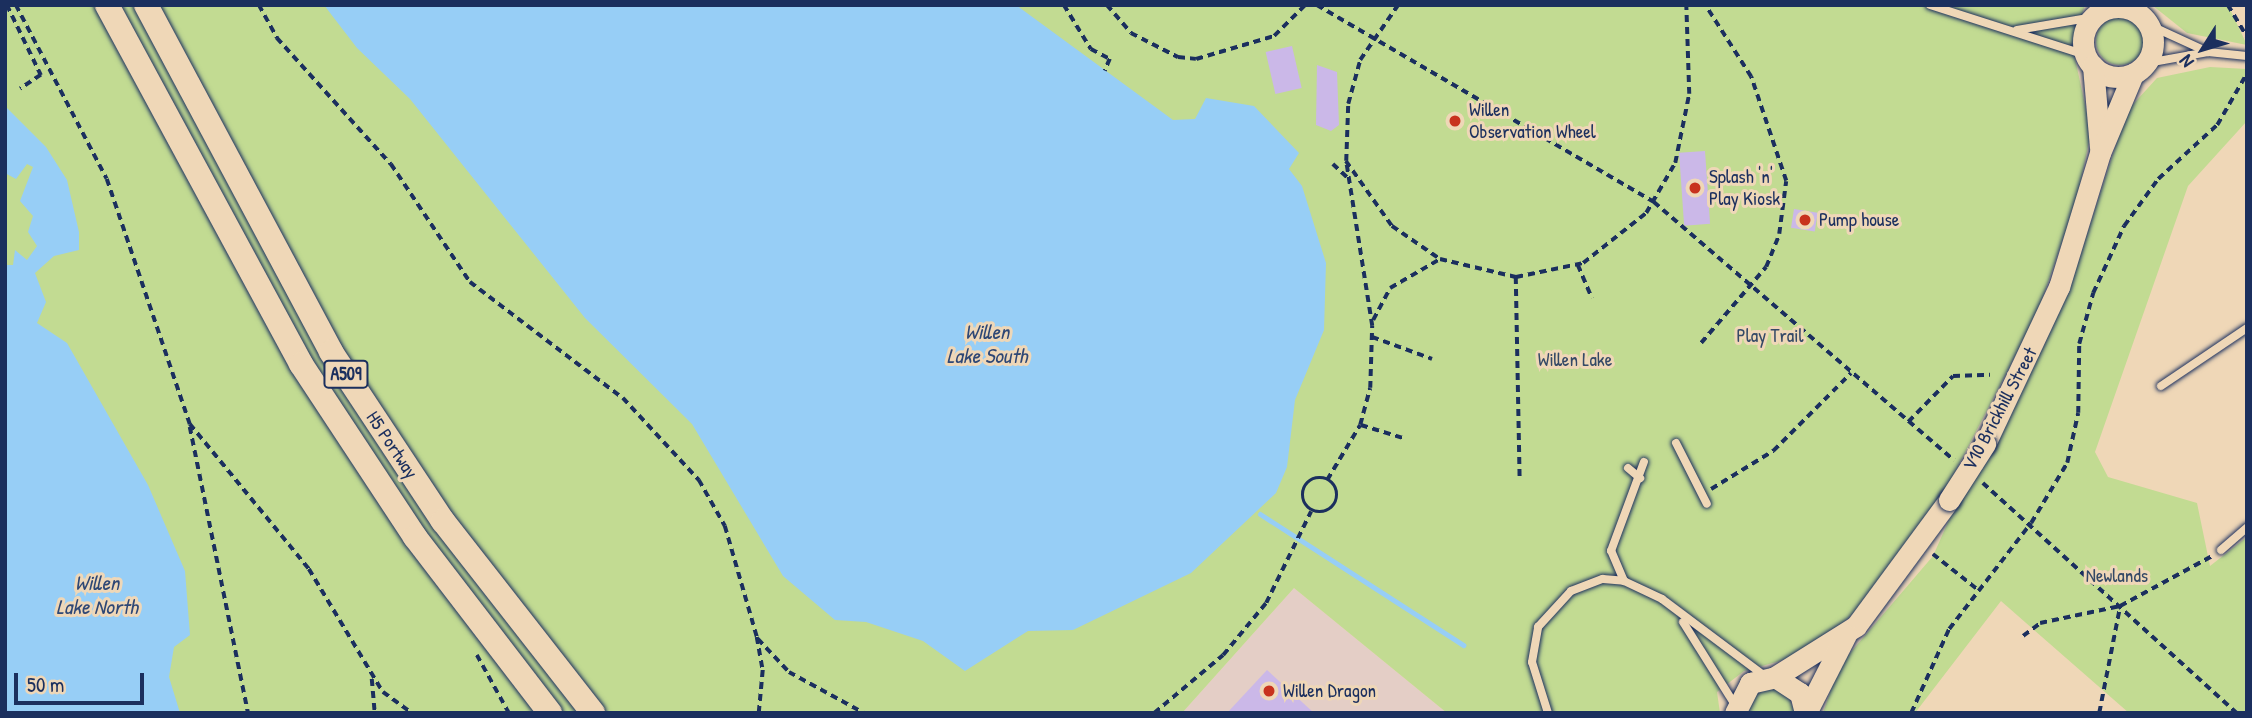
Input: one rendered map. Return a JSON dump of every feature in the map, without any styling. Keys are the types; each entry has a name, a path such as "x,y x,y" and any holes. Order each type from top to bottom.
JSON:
{"main road":[{"name":"H5 Portway","path":"107,5 301,364 415,537 550,713"},
{"name":"H5 Portway","path":"146,5 331,352 443,521 593,713"}],"street":[{"path":"2124,8 2144,16 2140,68 2112,76 2090,61 2084,35 2101,11 2124,8"},
{"name":"V10 Brickhill Street","path":"2090,61 2100,153"},
{"name":"V10 Brickhill Street","path":"1805,713 1846,635 1949,500 1985,444 2059,287 2100,153 2140,68"},
{"name":"V10 Brickhill Street","path":"1735,709 1749,683 1770,677 1846,635"},
{"path":"1770,677 1800,693 1805,713"}],"lane":[{"path":"1930,5 2017,30 2090,61"},
{"path":"2017,30 2101,11"},
{"path":"2144,16 2208,51"},
{"path":"2140,68 2208,51 2247,56"},
{"path":"2161,386 2247,328"},
{"path":"1676,443 1707,504"},
{"path":"1644,461 1611,551 1624,581 1770,677"},
{"path":"1628,468 1640,478"},
{"path":"2221,550 2247,527"},
{"path":"1548,713 1532,662 1543,616 1586,584 1624,581"},
{"path":"1677,614 1735,709"}],"path":[{"path":"7,5 41,75 20,89"},
{"path":"16,5 107,179 190,424 248,713"},
{"path":"259,5 277,38 391,164 470,282 580,362 679,453 725,526 757,637 763,670 759,713"},
{"path":"1063,5 1091,49 1110,59 1105,71"},
{"path":"1107,5 1131,33 1178,57 1196,59 1273,36 1305,5"},
{"path":"1317,5 1654,202 1954,460"},
{"path":"1327,480 1360,425 1372,337 1346,161 1352,83 1372,37 1398,5"},
{"path":"1346,161 1392,226 1440,259 1516,277 1578,265 1654,202 1675,163 1686,118 1686,5"},
{"path":"1701,343 1752,288 1779,234 1782,157 1751,77 1705,5"},
{"path":"2228,5 2247,37"},
{"path":"1911,713 1949,629 1977,589 2031,523 2067,463 2078,413 2079,344 2108,259 2158,179 2217,125 2247,73"},
{"path":"1333,164 1350,180"},
{"path":"1372,326 1390,288 1440,259"},
{"path":"1578,265 1592,298"},
{"path":"1516,277 1520,481"},
{"path":"1372,337 1432,359"},
{"path":"1702,494 1773,451 1851,373"},
{"path":"1908,422 1953,376 1990,375"},
{"path":"190,424 309,569 372,677 412,713"},
{"path":"1360,425 1406,439"},
{"path":"1154,713 1249,624 1311,511 1303,488 1313,479 1327,480"},
{"path":"1311,511 1326,511 1336,500 1327,480"},
{"path":"1983,484 2031,523 2237,713"},
{"path":"2023,636 2040,623 2120,606 2221,550"},
{"path":"1925,563 1932,553 1977,589"},
{"path":"2099,713 2120,606"},
{"path":"757,637 789,672 864,713"},
{"path":"372,677 375,713"}],"shaded area":[{"path":"1294,588 1447,713 1182,713"}],"green space":[{"name":"Willen Lake","path":"5,5 2085,5 2072,45 2091,132 2077,199 2037,314 1942,497 1872,595 1836,630 1787,659 1744,671 1717,692 1720,713 1447,713 1294,588 1182,713 5,713"},
{"path":"2152,5 2228,5 2247,45 2187,33"},
{"path":"2120,17 2129,18 2137,24 2143,32 2143,50 2137,58 2129,64 2120,65 2111,64 2103,58 2097,50 2096,41 2097,32 2103,24 2111,18"},
{"name":"Newlands","path":"2210,67 2247,69 2247,121 2188,186 2095,452 2108,477 2197,503 2210,566 2247,537 2247,713 2129,713 2001,601 1915,713 1823,713 1839,666 1933,556 1957,502 1991,456 2072,281 2127,111 2157,78"},
{"path":"1772,687 1788,695 1795,713 1746,713 1755,692"}],"water":[{"name":"Willen Lake South","path":"324,5 1016,5 1173,120 1195,119 1206,98 1254,106 1299,153 1289,169 1302,186 1326,263 1324,330 1295,400 1287,467 1276,493 1191,573 1073,630 1028,631 965,671 923,641 866,622 835,620 783,576 692,424 585,318 410,99 357,48"},
{"name":"Willen Lake North","path":"5,106 46,147 67,180 79,232 79,250 54,256 35,273 46,302 37,323 67,343 148,485 185,571 190,635 174,647 169,677 180,713 5,713 5,265 13,265 15,250 27,260 37,246 28,232 33,216 20,201 33,167 27,164 16,179 5,173"}],"building":[{"path":"1292,46 1302,88 1275,94 1266,52"},
{"path":"1317,65 1337,72 1339,125 1331,131 1316,125"},
{"name":"Splash 'n' Play Kiosk","path":"1705,151 1710,224 1684,226 1679,153"},
{"name":"Pump house","path":"1794,209 1818,213 1815,232 1791,228"},
{"name":"Willen Dragon","path":"1267,670 1314,713 1227,713"}],"waterway":[{"path":"1260,514 1463,645"}],"place":[{"name":"Willen Observation Wheel","path":"1455,121"},
{"name":"Splash 'n' Play Kiosk","path":"1695,188"},
{"name":"Pump house","path":"1805,220"},
{"name":"Willen Dragon","path":"1269,691"}],"park label":[{"name":"Play Trail","path":"1770,336"}]}
